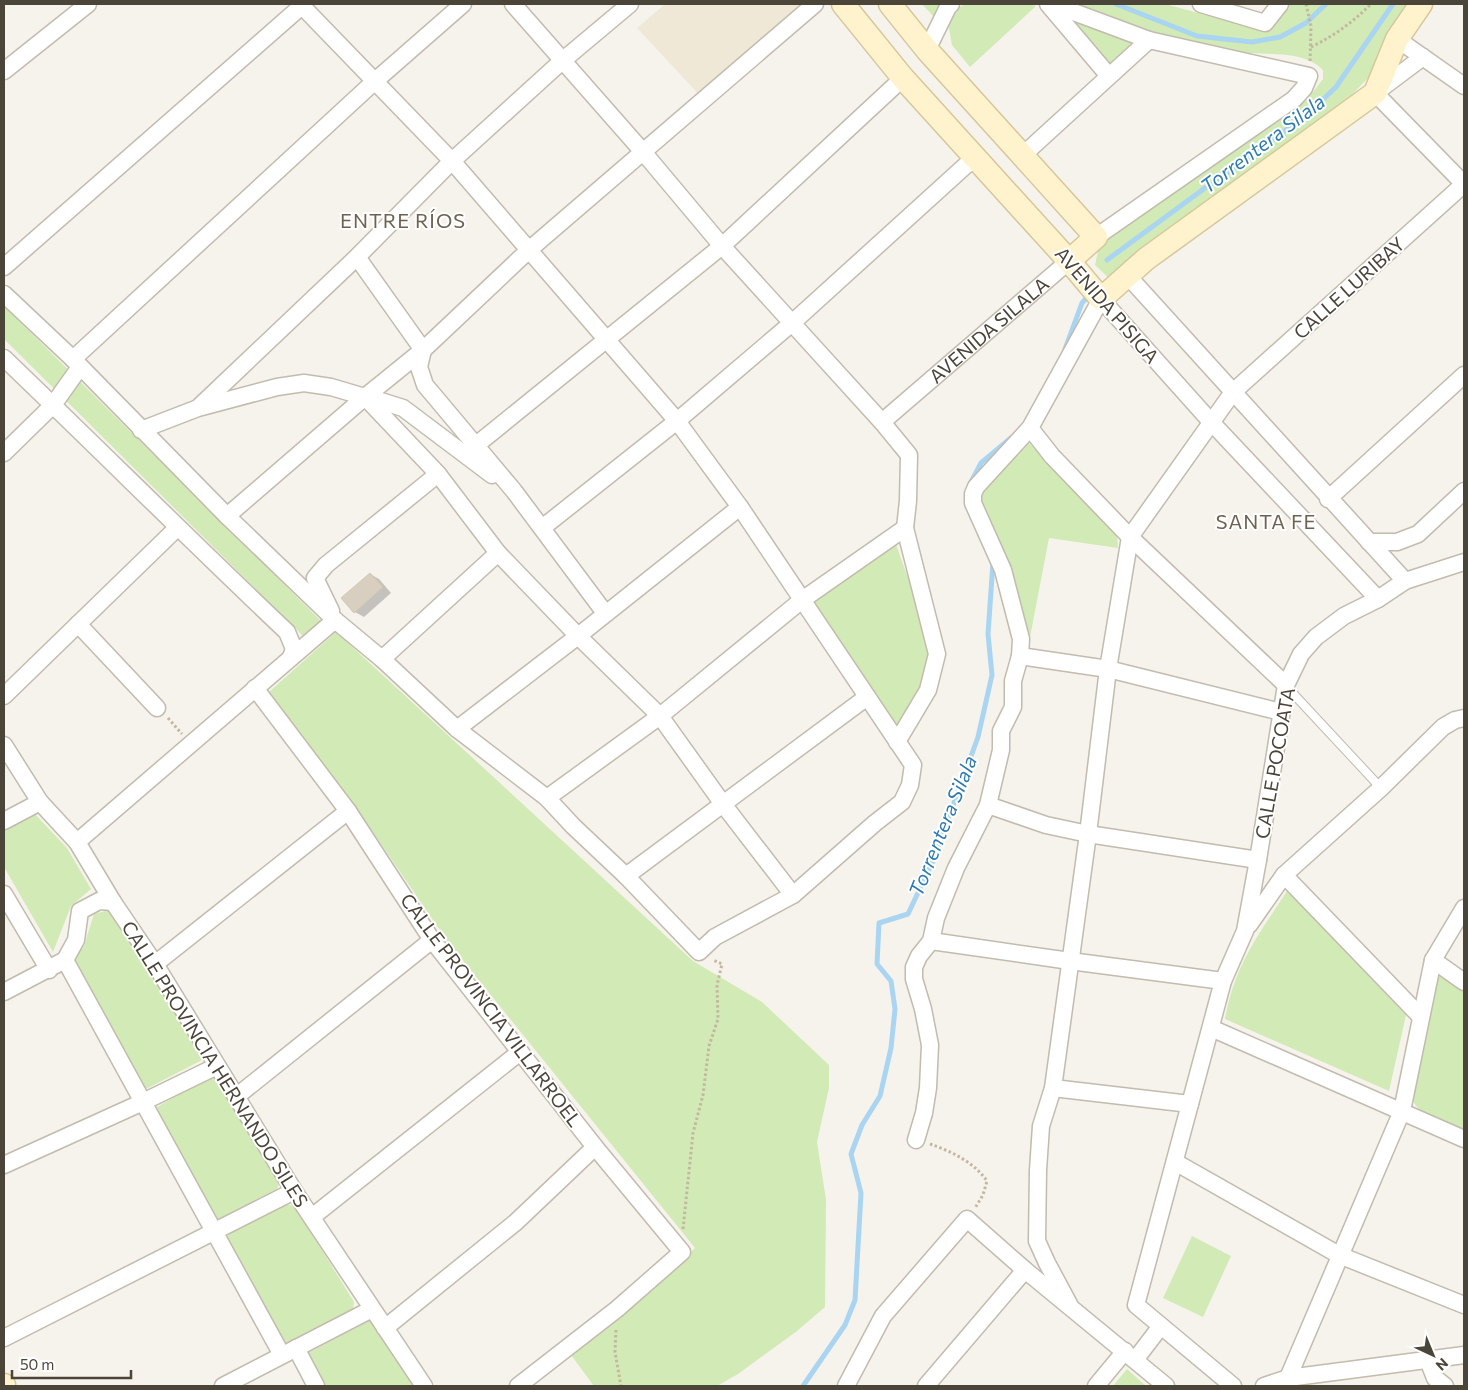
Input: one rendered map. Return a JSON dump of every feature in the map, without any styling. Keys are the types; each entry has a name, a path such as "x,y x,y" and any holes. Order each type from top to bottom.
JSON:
{"street":[{"path":"4,71 88,4"},
{"path":"4,267 302,4 452,161 677,421 740,507 913,765 910,785 902,802 793,895 715,936 699,952 547,798 456,729 382,660 335,620 228,516 77,363 4,294"},
{"path":"4,453 53,405 77,363 375,81 463,4"},
{"path":"514,4 562,62 644,152 722,246 882,422 909,455 908,500 904,528 937,654 928,690 897,742"},
{"path":"198,408 357,257 452,161 630,4"},
{"path":"228,516 365,397 423,350 530,250 815,4"},
{"name":"AVENIDA PISIGA","path":"843,4 903,78 1069,261 1212,423 1378,599"},
{"name":"AVENIDA PISIGA","path":"890,4 927,50 1096,236"},
{"path":"927,50 951,4"},
{"path":"1050,4 1149,40 1309,76"},
{"path":"1050,4 1109,76"},
{"path":"1201,4 1265,23 1280,4"},
{"path":"1375,93 1397,38 1421,4"},
{"path":"1397,38 1464,86"},
{"path":"1023,155 1149,40"},
{"path":"916,1140 924,1113 928,1088 930,1045 923,1009 914,979 914,967 930,940 936,918 956,868 988,805 1001,750 1001,731 1013,707 1013,681 1020,656 1021,640 1003,570 973,503 973,494 976,487 1030,428 1101,299 1146,259 1422,57"},
{"name":"AVENIDA SILALA","path":"882,422 1096,236 1294,99 1304,88 1309,76"},
{"path":"475,446 722,246 903,78"},
{"path":"1375,93 1464,184"},
{"path":"542,528 677,421 792,323 974,157"},
{"name":"CALLE LURIBAY","path":"1130,537 1233,392 1464,184"},
{"path":"357,257 423,350 419,367 425,385 514,491 605,613"},
{"name":"AVENIDA PISIGA","path":"1127,275 1328,499 1405,581"},
{"path":"4,358 287,632 294,649 291,658"},
{"path":"1328,499 1464,375"},
{"path":"142,430 198,408 277,387 304,383 331,387 403,408 514,491"},
{"path":"365,397 438,474 498,554 660,716 723,804 793,895"},
{"path":"1030,428 1052,456 1130,537 1286,685"},
{"path":"335,620 315,578 326,565 438,474"},
{"path":"1369,542 1397,542 1418,534 1464,491"},
{"path":"456,729 578,636 740,507"},
{"path":"4,696 178,528"},
{"path":"547,798 660,716 802,600 904,528"},
{"path":"1069,1304 1046,1263 1037,1240 1041,1126 1052,1088 1088,834 1108,669 1130,537"},
{"path":"382,660 498,554"},
{"name":"CALLE POCOATA","path":"1161,1326 1136,1305 1223,981 1245,931 1286,685 1301,654 1316,637 1344,616 1378,599 1405,581 1464,562"},
{"path":"76,842 335,620"},
{"path":"78,624 158,708"},
{"path":"1020,656 1108,669 1281,712"},
{"name":"CALLE PROVINCIA VILLARROEL","path":"255,688 348,811 432,940 595,1148 682,1252"},
{"path":"626,876 867,697"},
{"path":"1245,931 1284,874 1380,788 1443,727 1455,720 1464,718"},
{"name":"CALLE PROVINCIA HERNANDO SILES","path":"4,745 40,802 76,842 113,902 155,964 294,1191 424,1386"},
{"path":"4,821 40,802"},
{"path":"988,805 1046,825 1088,834 1258,860"},
{"path":"155,964 348,811"},
{"path":"1284,874 1421,1017"},
{"path":"4,894 49,970"},
{"path":"4,992 65,960 76,940 80,911 98,901 113,902"},
{"path":"1288,1378 1339,1254 1402,1111 1433,960 1464,908"},
{"path":"237,1096 432,940"},
{"path":"930,940 1223,981"},
{"path":"65,960 214,1232 289,1352 316,1386"},
{"path":"1433,960 1464,982"},
{"path":"1211,1028 1464,1139"},
{"path":"312,1217 520,1052"},
{"path":"4,1165 217,1066"},
{"path":"1052,1088 1190,1104"},
{"path":"385,1328 516,1222 595,1148"},
{"path":"1175,1162 1339,1254 1464,1305"},
{"path":"4,1338 294,1191"},
{"path":"846,1386 883,1316 967,1219 1025,1270 1069,1304 1166,1386"},
{"path":"518,1386 617,1310 682,1252"},
{"path":"926,1386 1025,1270"},
{"path":"223,1386 372,1308"},
{"path":"1096,1386 1161,1326 1233,1386"},
{"path":"1264,1386 1288,1378 1464,1355"},
{"path":"1428,1360 1434,1378 1445,1386"}],"lane":[{"path":"1286,685 1380,788"}],"path":[{"path":"1306,4 1311,26 1309,76"},
{"path":"1310,47 1339,32 1355,20 1371,4"},
{"path":"158,708 191,743"},
{"path":"682,1252 683,1219 693,1133 703,1095 709,1046 718,1019 717,985 722,964 699,952"},
{"path":"916,1140 948,1150 981,1172 987,1181 983,1195 967,1219"},
{"path":"617,1310 616,1352 621,1386"}],"shaded area":[{"path":"665,4 809,4 704,100 637,28"}],"green space":[{"path":"922,4 943,4 934,17"},
{"path":"965,4 1028,4 1036,6 970,67 952,45 948,23 960,7"},
{"path":"1076,4 1165,4 1258,29 1269,29 1290,4 1413,4 1368,78 1340,107 1225,187 1143,253 1112,281 1095,265 1099,246 1107,236 1309,97 1323,79 1323,70 1303,58 1278,54 1228,52 1189,44"},
{"path":"1067,16 1135,42 1111,66"},
{"path":"4,306 321,621 305,638 4,339"},
{"path":"1026,440 1117,535 1118,548 1049,538 1030,637 1007,560 981,505 982,491"},
{"path":"896,544 925,634 927,670 921,690 899,725 891,725 812,602"},
{"path":"336,632 693,961 762,1002 829,1065 829,1088 817,1142 826,1200 825,1307 797,1331 738,1374 717,1386 594,1386 571,1355 653,1290 695,1248 448,942 353,803 269,692"},
{"path":"34,813 67,848 91,889 71,906 53,952 4,867 4,830"},
{"path":"1287,891 1406,1015 1389,1091 1225,1019 1229,1000 1241,966 1257,937"},
{"path":"109,910 204,1059 146,1089 74,958 84,946 94,914"},
{"path":"1442,975 1464,990 1464,1131 1427,1115 1415,1105 1412,1098 1436,977"},
{"path":"211,1077 220,1082 280,1182 276,1191 216,1222 152,1110"},
{"path":"284,1203 293,1206 297,1210 354,1302 353,1309 349,1314 293,1343 283,1342 226,1238 232,1231"},
{"path":"1192,1236 1231,1256 1203,1317 1163,1298"},
{"path":"371,1320 414,1386 326,1386 308,1353"},
{"path":"1127,1369 1146,1386 1113,1386"}],"building":[{"path":"370,573 383,587 354,613 341,598"}],"waterway":[{"path":"1116,4 1197,36 1252,42 1280,37 1306,23 1326,4"},
{"name":"Torrentera Silala","path":"1107,260 1256,153 1312,110 1336,87 1393,4"},
{"name":"Torrentera Silala","path":"1065,349 1082,303 1090,294"},
{"name":"Torrentera Silala","path":"970,484 981,463 1012,437"},
{"name":"Torrentera Silala","path":"803,1386 845,1325 855,1300 861,1193 851,1154 862,1125 880,1096 891,1048 895,1009 891,981 877,964 879,923 908,914 933,861 978,737 992,675 988,634 993,562"}],"district":[{"name":"ENTRE RÍOS","path":"403,221"},
{"name":"SANTA FE","path":"1266,522"}]}
